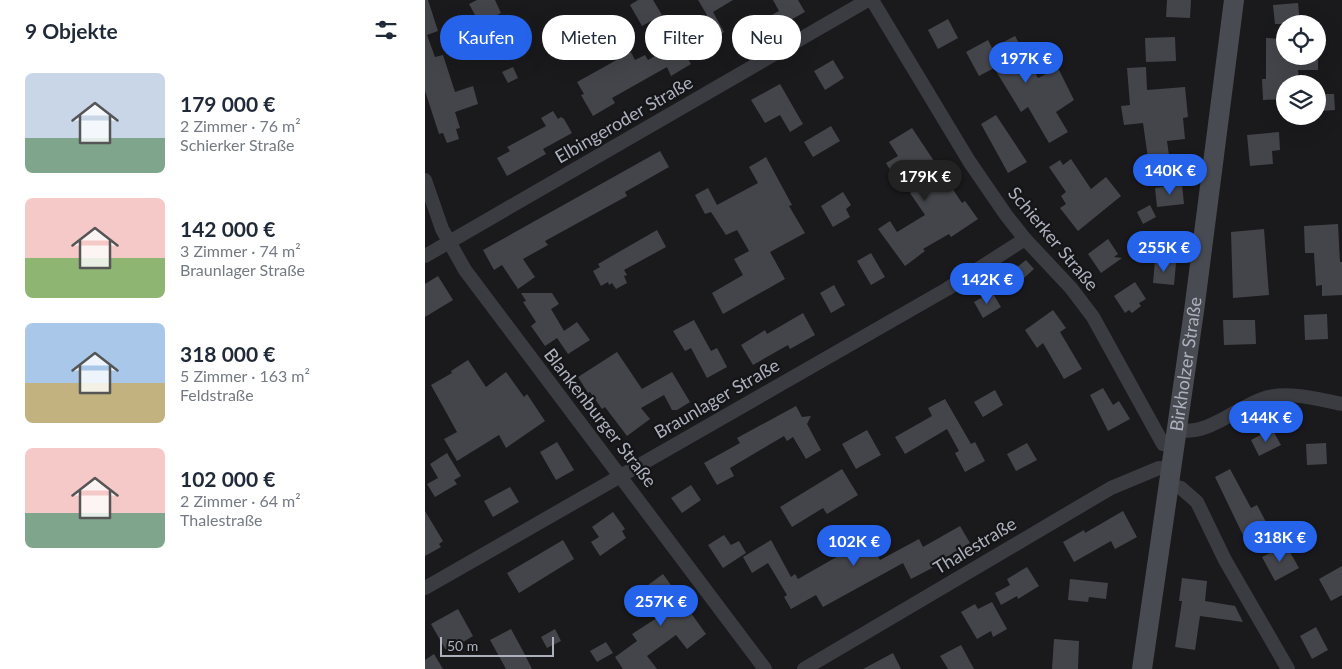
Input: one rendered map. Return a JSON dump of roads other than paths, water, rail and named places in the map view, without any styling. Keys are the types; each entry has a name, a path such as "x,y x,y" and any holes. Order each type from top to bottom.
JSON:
{"street":[{"name":"Elbingeroder Straße","path":"425,256 867,0"},
{"name":"Schierker Straße","path":"872,0 969,161 1025,239 1071,288 1093,317 1163,444 1176,438"},
{"name":"Birkholzer Straße","path":"1142,669 1176,438 1234,0"},
{"name":"Blankenburger Straße","path":"425,180 442,229 465,270 502,322 621,475 765,669"},
{"name":"Braunlager Straße","path":"425,588 939,293 1025,239"},
{"path":"1176,438 1209,426 1263,398 1294,395 1342,404"},
{"name":"Thalestraße","path":"804,669 1111,488 1159,468 1169,477"},
{"path":"1169,477 1197,502 1225,560 1288,669"}]}
